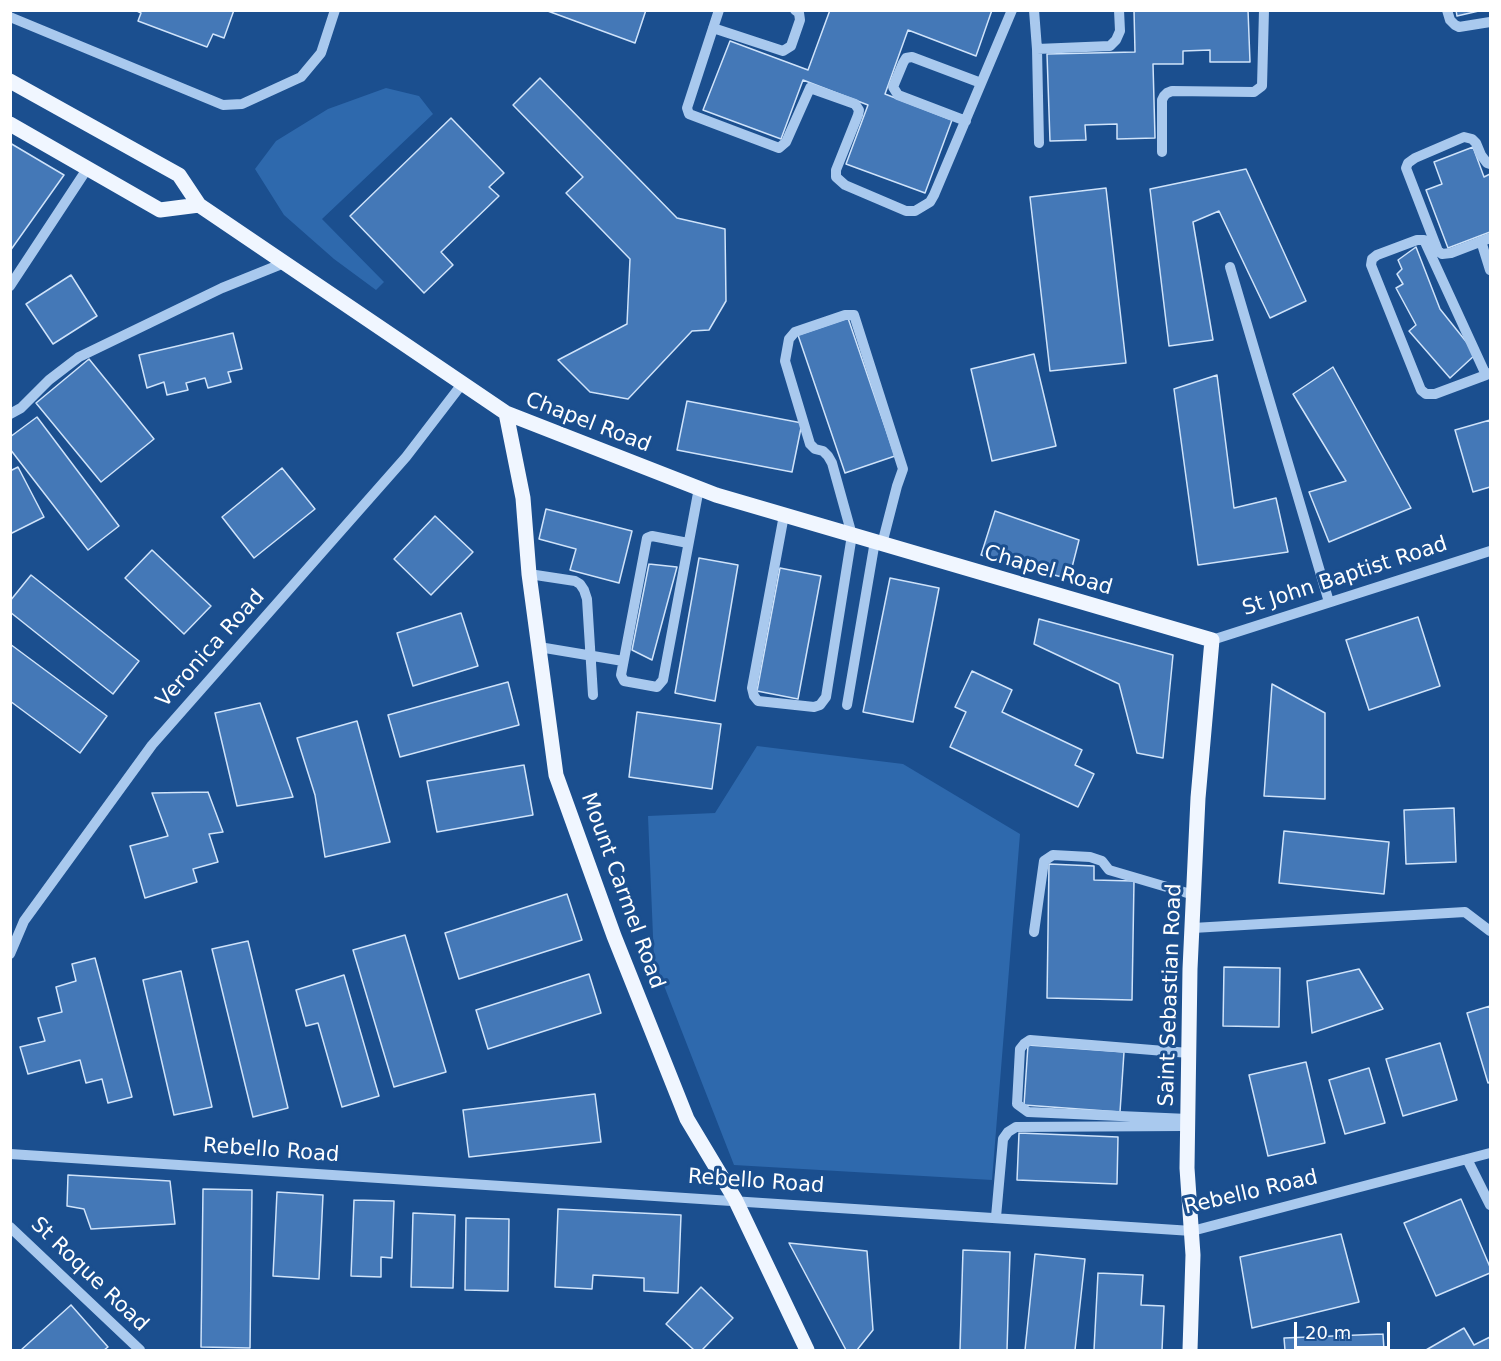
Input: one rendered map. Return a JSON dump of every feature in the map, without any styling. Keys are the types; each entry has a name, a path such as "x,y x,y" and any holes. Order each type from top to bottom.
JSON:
{"main road":[{"path":"10,81 179,175 199,205 160,210 10,124"},
{"name":"Chapel Road","path":"199,205 506,413 699,488 1212,640"},
{"name":"Mount Carmel Road","path":"506,413 524,498 530,574 556,775 614,936 687,1119 735,1199 807,1350"},
{"name":"Saint Sebastian Road","path":"1190,1350 1193,1255 1187,1168 1190,969 1198,798 1212,640"}],"street":[{"path":"10,16 224,105 242,104 301,77 321,53 335,10"},
{"path":"719,10 687,108 689,114 779,148 786,142 810,88 855,104 859,110 858,115 836,170 836,177 845,185 906,211 915,211 930,201 1012,10"},
{"path":"713,28 783,51 791,46 800,20 799,13 795,10"},
{"path":"1034,10 1039,143"},
{"path":"1037,49 1110,46 1120,31 1119,10"},
{"path":"1162,152 1162,100 1167,93 1172,91 1254,92 1262,86 1264,10"},
{"path":"1447,10 1450,20 1459,27 1491,22"},
{"path":"966,121 898,95 893,87 906,58 912,57 981,83"},
{"path":"1491,164 1487,163 1481,155 1476,142 1472,138 1464,137 1415,158 1408,163 1406,168 1438,250 1442,254 1451,253 1486,239 1491,270"},
{"path":"10,286 87,169"},
{"path":"1417,240 1424,240 1489,374 1435,394 1426,394 1421,390 1371,265 1372,259 1417,240"},
{"path":"10,414 21,408 49,380 79,357 222,288 284,263"},
{"path":"1230,267 1329,602"},
{"path":"784,515 752,688 758,701 814,707 824,702 852,535 832,464 823,451 815,449 810,444 785,361 789,339 795,332 844,315 854,315 903,469 879,543 847,705"},
{"name":"Veronica Road","path":"10,954 24,921 152,745 406,457 462,384"},
{"path":"688,543 652,536 647,538 623,661 621,678 624,681 653,687 663,680 699,488"},
{"name":"St John Baptist Road","path":"1212,640 1491,551"},
{"path":"530,574 575,581 580,584 587,599 593,695"},
{"path":"539,647 623,661"},
{"path":"1034,932 1044,861 1053,855 1090,857 1102,861 1109,870 1194,894"},
{"path":"1193,928 1465,912 1491,931"},
{"path":"1188,1123 1028,1113 1017,1104 1020,1049 1030,1040 1189,1053"},
{"path":"996,1217 1003,1139 1016,1127 1188,1123"},
{"name":"Rebello Road","path":"10,1154 735,1199 1192,1231 1491,1153"},
{"path":"1467,1159 1491,1205"},
{"name":"St Roque Road","path":"10,1227 141,1350"}],"shaded area":[{"path":"386,88 419,96 433,114 322,219 384,282 376,290 334,259 284,215 255,169 276,141 328,109"},
{"path":"757,746 903,764 1020,834 992,1180 734,1165 654,960 648,816 715,813"}],"building":[{"path":"135,10 234,10 224,38 213,34 207,47 138,21 141,13"},
{"path":"545,10 646,10 635,43"},
{"path":"830,10 992,10 976,56 908,30 885,94 952,120 925,193 846,164 868,105 803,80 781,139 703,110 730,41 808,70"},
{"path":"1134,10 1248,10 1250,62 1210,62 1210,50 1183,51 1183,64 1153,64 1155,138 1117,139 1117,124 1085,125 1086,140 1050,141 1047,54 1135,52"},
{"path":"1456,10 1483,10 1457,16"},
{"path":"540,78 677,218 725,229 726,301 709,330 692,331 628,399 590,392 558,360 627,324 630,259 566,193 583,177 513,105"},
{"path":"451,118 504,173 489,187 499,196 441,252 453,265 424,293 350,216"},
{"path":"10,143 64,175 10,251"},
{"path":"1473,147 1484,177 1490,174 1490,232 1448,248 1426,190 1442,184 1434,162"},
{"path":"1246,169 1306,301 1270,318 1219,211 1193,222 1213,340 1169,346 1150,189"},
{"path":"1106,188 1126,363 1050,371 1030,197"},
{"path":"1416,247 1440,309 1476,354 1450,378 1409,331 1416,325 1396,288 1403,284 1397,274 1402,269 1398,260"},
{"path":"71,275 97,316 53,344 26,304"},
{"path":"848,318 895,456 845,473 798,335"},
{"path":"233,333 242,369 228,372 231,382 208,388 205,378 186,383 188,390 167,395 164,382 147,388 139,355"},
{"path":"1034,354 1056,446 992,461 971,369"},
{"path":"89,359 154,439 101,482 36,403"},
{"path":"1333,367 1411,508 1329,542 1309,492 1346,481 1293,394"},
{"path":"1217,375 1234,508 1276,498 1288,552 1198,565 1174,389"},
{"path":"687,401 802,423 792,472 677,450"},
{"path":"37,417 119,526 88,550 10,449 10,437"},
{"path":"1490,420 1490,487 1473,492 1455,430"},
{"path":"18,467 44,517 10,534 10,471"},
{"path":"282,468 315,509 254,558 222,517"},
{"path":"546,509 632,531 619,583 570,570 576,549 539,539"},
{"path":"995,511 1079,540 1069,579 981,555"},
{"path":"435,516 473,552 431,595 394,559"},
{"path":"152,550 211,606 184,634 125,578"},
{"path":"699,558 738,565 715,701 675,693"},
{"path":"649,564 677,567 652,660 632,650"},
{"path":"780,568 821,576 798,699 757,691"},
{"path":"31,575 139,661 113,694 10,612 10,601"},
{"path":"890,578 939,588 913,722 863,712"},
{"path":"461,613 478,666 413,686 397,633"},
{"path":"1418,617 1440,686 1369,710 1346,640"},
{"path":"1039,619 1173,655 1163,758 1137,753 1119,684 1034,644"},
{"path":"10,644 107,716 80,753 10,701"},
{"path":"972,671 1012,690 1002,712 1082,750 1075,765 1094,774 1078,807 950,747 966,712 955,707"},
{"path":"508,682 519,725 400,757 388,715"},
{"path":"1272,684 1325,713 1325,799 1264,796"},
{"path":"260,703 293,797 237,806 215,713"},
{"path":"637,712 721,724 712,789 629,777"},
{"path":"357,721 390,842 325,857 315,795 297,738"},
{"path":"524,765 533,815 437,832 427,781"},
{"path":"208,792 223,832 209,834 218,862 193,869 197,882 145,898 130,846 168,836 152,793"},
{"path":"1454,808 1456,862 1406,864 1404,810"},
{"path":"1284,831 1389,842 1384,894 1279,883"},
{"path":"1049,864 1094,866 1094,880 1134,881 1132,1000 1047,998"},
{"path":"567,894 582,940 459,979 445,933"},
{"path":"405,935 446,1072 394,1087 353,950"},
{"path":"248,941 288,1108 253,1117 212,949"},
{"path":"95,958 132,1097 108,1103 102,1079 86,1083 80,1060 28,1074 20,1047 45,1041 38,1018 62,1012 56,987 76,981 72,964"},
{"path":"1224,967 1280,968 1279,1027 1223,1026"},
{"path":"1359,969 1383,1009 1312,1033 1307,981"},
{"path":"181,971 212,1107 174,1115 143,980"},
{"path":"589,974 601,1013 488,1049 476,1010"},
{"path":"344,975 379,1096 342,1107 318,1023 306,1026 296,990"},
{"path":"1490,1006 1490,1082 1488,1083 1467,1013"},
{"path":"1440,1043 1457,1100 1403,1116 1386,1059"},
{"path":"1028,1045 1124,1052 1120,1112 1024,1105"},
{"path":"1306,1062 1325,1143 1268,1156 1249,1075"},
{"path":"1369,1068 1385,1123 1345,1134 1329,1080"},
{"path":"595,1094 601,1142 469,1157 463,1110"},
{"path":"1019,1133 1118,1137 1117,1184 1017,1180"},
{"path":"68,1175 170,1181 175,1224 91,1229 84,1209 67,1206"},
{"path":"203,1189 252,1190 250,1348 201,1347"},
{"path":"277,1192 323,1195 319,1279 273,1276"},
{"path":"1461,1199 1490,1267 1490,1273 1436,1296 1404,1223"},
{"path":"354,1200 394,1201 392,1258 381,1257 381,1277 351,1276"},
{"path":"558,1209 681,1215 678,1293 644,1291 644,1278 593,1275 592,1289 555,1287"},
{"path":"413,1213 455,1215 453,1288 411,1287"},
{"path":"466,1218 509,1219 508,1291 465,1290"},
{"path":"1341,1234 1359,1302 1252,1328 1240,1257"},
{"path":"789,1243 867,1251 873,1330 857,1350 846,1350"},
{"path":"963,1250 1010,1252 1007,1350 960,1350"},
{"path":"1035,1254 1085,1259 1075,1350 1025,1350"},
{"path":"1098,1273 1143,1275 1141,1305 1164,1306 1162,1350 1094,1350"},
{"path":"701,1287 733,1318 702,1350 694,1350 666,1324"},
{"path":"71,1305 108,1347 104,1350 21,1350"},
{"path":"1464,1328 1474,1345 1490,1337 1490,1350 1426,1350"},
{"path":"1383,1334 1384,1350 1285,1350 1284,1338"}]}
